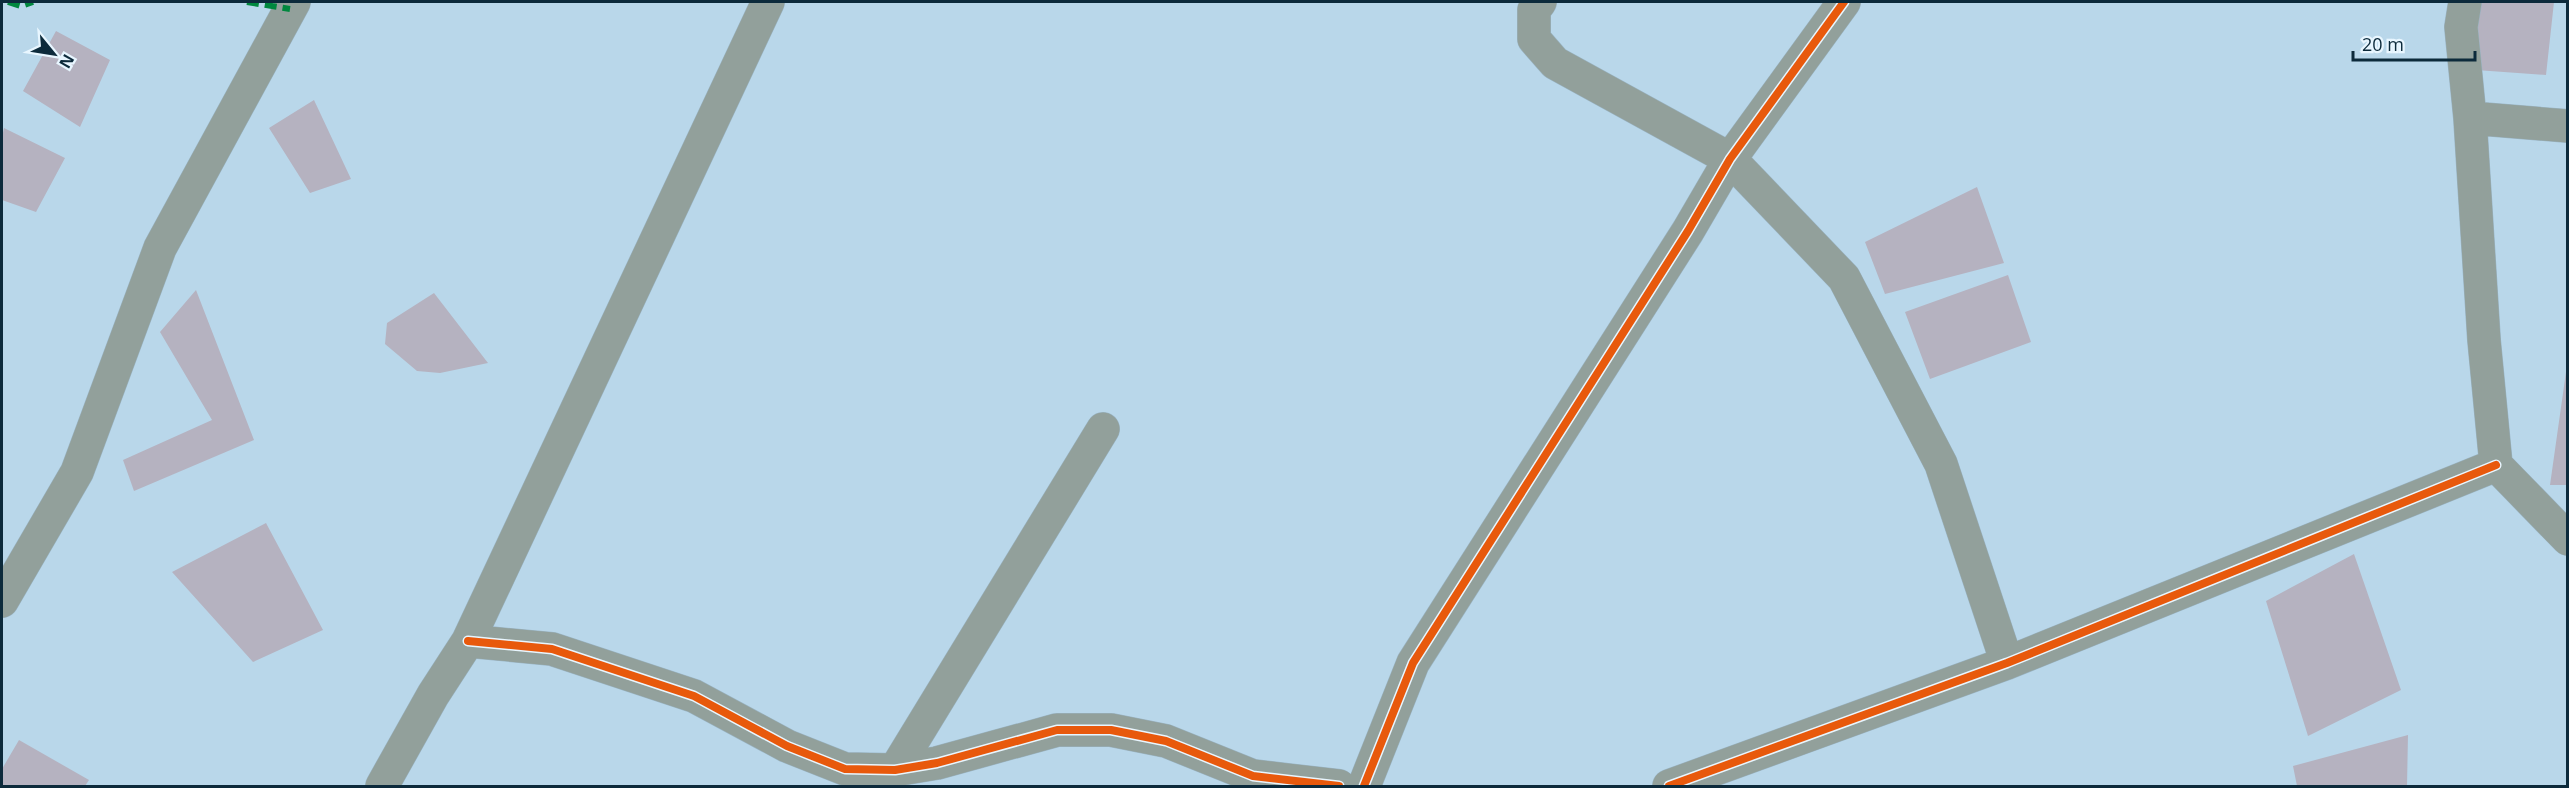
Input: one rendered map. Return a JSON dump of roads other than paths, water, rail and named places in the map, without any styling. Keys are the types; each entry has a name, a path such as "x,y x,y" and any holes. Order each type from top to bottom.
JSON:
{"street":[{"path":"2,601 77,472 160,248 294,2"},
{"path":"382,786 433,694 468,641 768,2"},
{"path":"1540,2 1534,10 1534,39 1555,63 1730,159 1844,278 1941,464 2007,663"},
{"path":"1364,786 1413,663 1688,231 1730,159 1844,2"},
{"path":"2465,2 2461,27 2470,117 2484,340 2496,465 2568,539"},
{"path":"2470,117 2568,126"},
{"path":"895,770 1103,429"},
{"path":"1669,786 2007,663 2496,465"},
{"path":"468,641 552,650 694,696 787,746 845,769 895,770 937,763 1057,730 1111,730 1166,741 1253,776 1339,786"}]}
